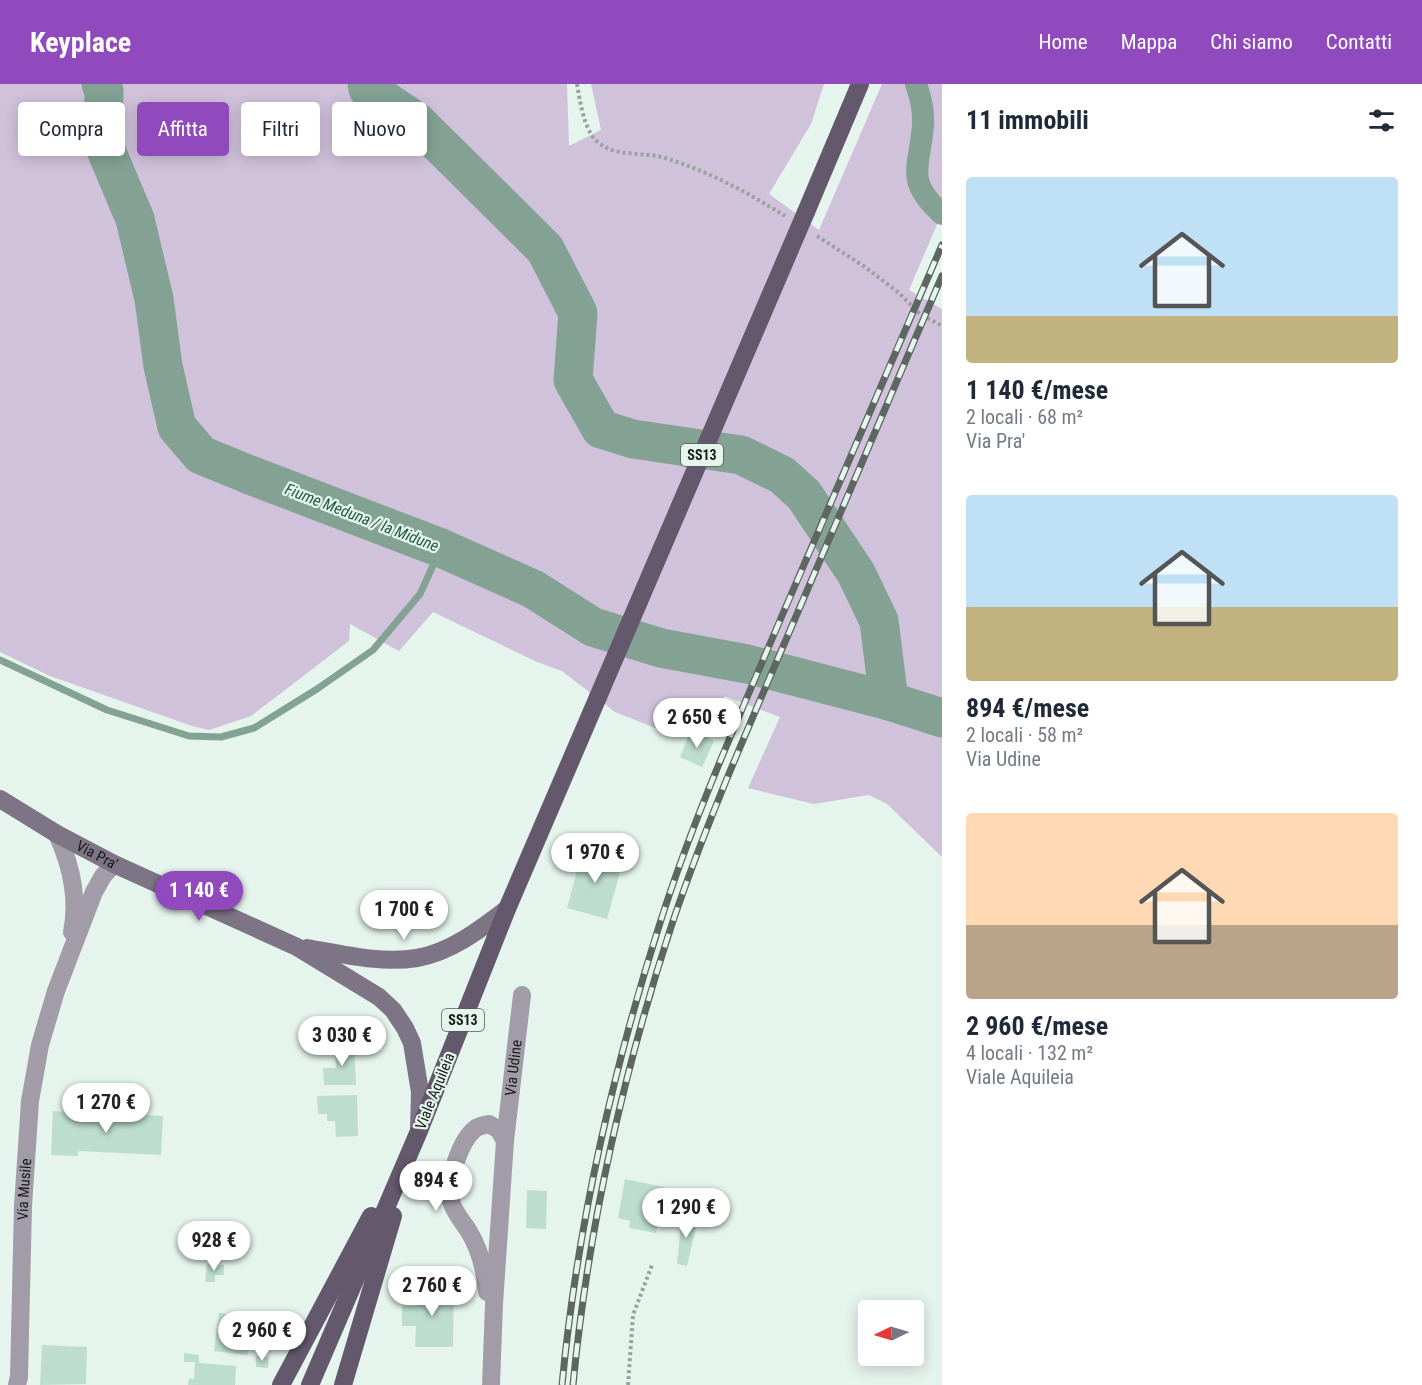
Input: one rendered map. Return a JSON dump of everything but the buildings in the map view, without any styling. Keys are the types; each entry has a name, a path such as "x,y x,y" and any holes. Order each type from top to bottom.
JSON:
{"main road":[{"name":"Viale Aquileia","path":"310,1385 419,1131 507,909 861,84"},
{"path":"281,1385 419,1131"},
{"path":"343,1385 419,1131"}],"street":[{"name":"Via Pra'","path":"0,799 57,834 114,864 297,946 379,997 393,1010 412,1043 420,1092 419,1131"},
{"path":"57,834 69,864 74,901 74,923 67,963"},
{"name":"Via Musile","path":"17,1385 23,1206 30,1101 40,1045 56,991 94,892 103,876 114,864"},
{"name":"Via Pra'","path":"297,946 396,960 420,957 443,949 476,932 507,909"},
{"name":"Via Udine","path":"491,1383 505,1141 522,995"},
{"name":"Via Udine","path":"491,1383 486,1274 480,1251 451,1203 450,1194 459,1152 465,1140 477,1127 489,1124 499,1130 505,1141"}],"path":[{"path":"577,84 585,121 597,142 608,149 662,157 706,172 787,217"},
{"path":"816,235 865,267 899,293 920,314 942,326"},
{"path":"628,1385 633,1315 652,1265"}],"shaded area":[{"path":"0,84 567,84 569,146 601,130 591,84 824,84 811,124 769,194 819,230 882,84 942,84 942,213 909,290 942,309 942,857 887,804 869,795 814,804 748,788 780,717 725,696 710,716 692,717 678,737 615,712 562,671 537,662 433,612 399,651 350,624 349,641 251,716 209,730 50,676 0,652"}],"waterway":[{"name":"Fiume Meduna / la Midune","path":"101,84 104,91 103,143 135,219 154,299 163,366 177,427 201,455 441,548 533,589 593,627 661,648 747,664 889,701 942,718"},
{"name":"Fiume Meduna / la Midune","path":"367,84 368,89 417,122 545,249 578,313 573,380 601,429 633,439 741,455 782,475 804,495 856,573 879,621 889,701"},
{"path":"916,84 922,104 923,120 918,182 930,202 942,214"},
{"path":"0,660 107,710 189,736 221,737 254,728 317,689 373,650 420,594 441,548"}],"railway":[{"path":"562,1385 577,1268 599,1151 627,1036 660,923 701,807 942,245"},
{"path":"573,1385 588,1268 610,1152 638,1037 672,924 728,775 942,276"}]}
